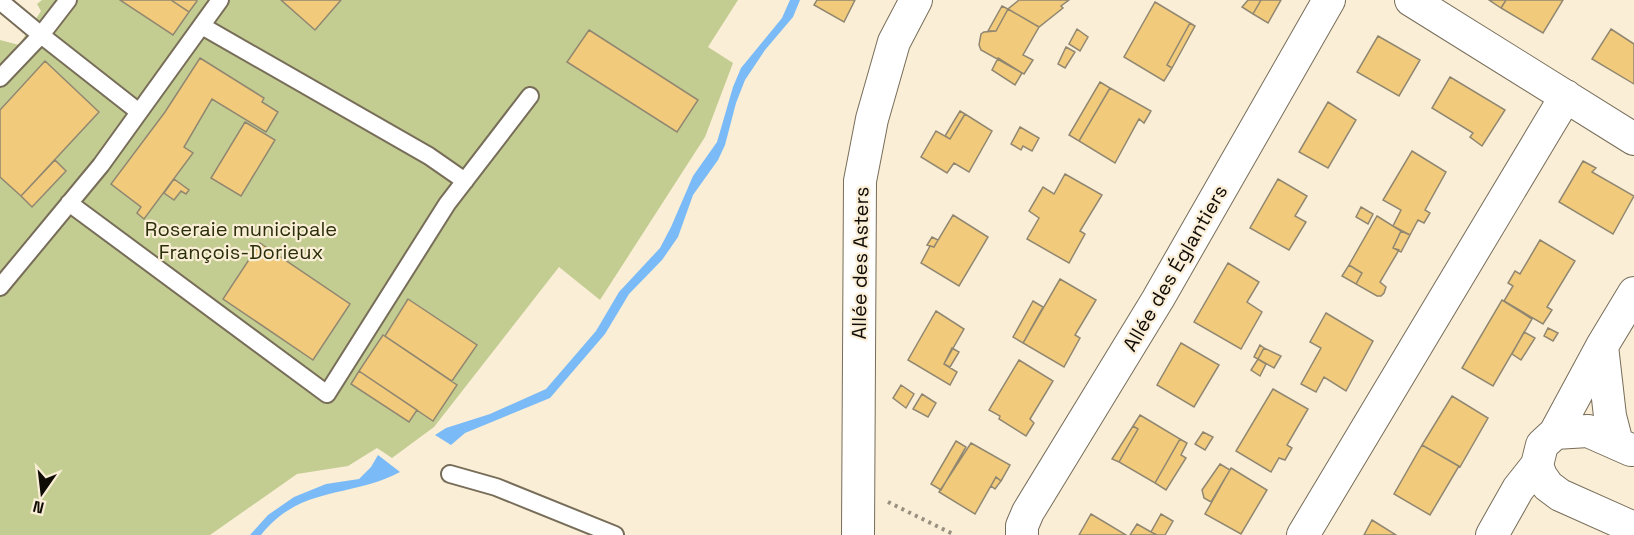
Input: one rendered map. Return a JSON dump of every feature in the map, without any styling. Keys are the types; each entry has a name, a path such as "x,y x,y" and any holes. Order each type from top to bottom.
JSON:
{"street":[{"name":"Allée des Asters","path":"858,535 860,182 872,119 894,42 916,0"},
{"name":"Allée des Églantiers","path":"1022,535 1022,526 1028,512 1158,299 1329,0"},
{"path":"1411,0 1634,139"},
{"path":"1303,535 1566,96"},
{"path":"1492,535 1518,489 1537,465 1542,446 1555,433 1602,346 1634,293"},
{"path":"1602,346 1610,416 1626,447"},
{"path":"1555,433 1588,431 1626,447"},
{"path":"1537,465 1548,486 1560,495 1634,528"}],"lane":[{"path":"0,78 41,35 68,0"},
{"path":"0,287 101,165 220,0"},
{"path":"0,1 139,112"},
{"path":"202,26 429,156 465,181"},
{"path":"69,203 327,394 447,204 530,96"},
{"path":"450,474 496,488 615,535"}],"path":[{"path":"886,500 955,535"}],"green space":[{"name":"Roseraie municipale François-Dorieux","path":"42,0 738,0 708,47 733,63 705,137 600,300 559,267 434,427 392,458 377,448 348,466 297,474 210,535 0,535 0,40 19,45 41,11 37,4"}],"water":[{"path":"790,0 800,0 793,17 765,50 745,80 736,103 725,145 718,160 693,195 678,237 662,260 629,294 605,334 550,398 465,433 451,445 435,435 446,428 490,414 546,389 596,331 619,292 660,248 693,176 717,142 741,68 782,18"},
{"path":"378,455 400,472 364,486 309,500 276,519 261,535 250,535 268,515 294,497 326,484 359,479 371,467"}],"building":[{"path":"120,0 171,0 189,12 173,35"},
{"path":"171,0 196,0 197,1 189,12"},
{"path":"281,0 341,0 315,30"},
{"path":"817,0 855,0 844,22 814,5"},
{"path":"1019,0 1069,0 1061,6 1063,8 1039,27 1008,9"},
{"path":"1248,0 1261,0 1253,14 1242,7"},
{"path":"1261,0 1281,0 1268,23 1253,14"},
{"path":"1489,0 1506,0 1501,8"},
{"path":"1506,0 1563,0 1543,33 1501,8"},
{"path":"1155,2 1190,23 1167,65 1172,68 1164,81 1124,57"},
{"path":"1002,6 1008,9 996,31 988,31"},
{"path":"1008,9 1039,27 1023,55 1033,60 1024,74 981,50 979,45 981,34 996,31"},
{"path":"1190,23 1195,26 1172,68 1167,65"},
{"path":"1077,29 1088,37 1080,51 1069,44"},
{"path":"1611,29 1634,44 1634,84 1592,59"},
{"path":"589,30 698,100 677,132 567,62"},
{"path":"1378,36 1420,60 1399,96 1357,72"},
{"path":"1066,47 1075,52 1065,68 1058,64"},
{"path":"200,58 264,98 262,102 278,112 266,132 212,99 184,147 193,153 144,219 137,213 141,207 111,184 165,112"},
{"path":"998,58 1022,73 1015,85 992,70"},
{"path":"45,61 99,112 21,196 0,177 0,110"},
{"path":"1450,77 1505,110 1482,146 1470,137 1473,133 1432,108"},
{"path":"1100,82 1110,88 1079,141 1069,135"},
{"path":"1110,88 1151,111 1144,123 1139,119 1115,163 1079,141"},
{"path":"1328,102 1356,120 1328,168 1299,152"},
{"path":"960,111 965,114 950,139 945,136"},
{"path":"965,114 992,131 969,172 954,163 947,173 921,157 936,131 950,139"},
{"path":"245,122 275,140 241,196 211,178"},
{"path":"1020,127 1039,138 1032,151 1023,146 1021,150 1011,144"},
{"path":"1412,151 1446,172 1425,210 1430,213 1424,223 1418,220 1410,235 1393,226 1401,210 1383,200"},
{"path":"55,160 66,171 32,207 21,196"},
{"path":"1583,161 1596,168 1592,172 1634,196 1613,234 1559,202"},
{"path":"1065,174 1102,195 1080,231 1085,234 1069,263 1027,239 1039,218 1029,211 1043,187 1054,194"},
{"path":"174,179 189,190 186,194 181,191 174,200 164,193"},
{"path":"1278,179 1307,196 1295,216 1306,222 1289,250 1250,228"},
{"path":"1361,207 1373,214 1368,224 1356,217"},
{"path":"953,215 988,237 959,286 921,263 930,246 934,247"},
{"path":"1377,216 1401,231 1393,248 1399,250 1380,282 1386,287 1381,296 1356,284 1362,273 1349,265"},
{"path":"1401,231 1410,235 1401,252 1393,248"},
{"path":"932,237 938,240 934,247 927,245"},
{"path":"1540,240 1575,261 1547,307 1552,310 1543,324 1504,301 1513,286 1508,283 1515,271 1520,274"},
{"path":"260,243 350,304 313,360 223,299"},
{"path":"1228,263 1259,282 1247,302 1262,312 1241,349 1194,322"},
{"path":"1349,265 1362,273 1356,284 1342,276"},
{"path":"1060,279 1096,300 1075,335 1080,338 1064,367 1023,343"},
{"path":"408,299 477,345 452,381 385,336"},
{"path":"1502,300 1532,319 1493,386 1462,368"},
{"path":"1033,301 1043,307 1023,343 1013,337"},
{"path":"936,311 964,329 944,364 957,372 950,385 908,360"},
{"path":"1326,313 1373,341 1346,391 1324,377 1316,392 1301,384 1321,348 1310,342"},
{"path":"1548,328 1558,333 1553,341 1544,336"},
{"path":"1524,332 1535,338 1521,360 1512,354"},
{"path":"383,335 457,385 433,421 359,371"},
{"path":"1181,343 1219,365 1194,407 1157,385"},
{"path":"1260,345 1264,348 1258,359 1254,357"},
{"path":"952,348 959,352 950,367 944,364"},
{"path":"1264,348 1281,356 1274,368 1258,359"},
{"path":"1258,359 1266,364 1260,376 1251,370"},
{"path":"1019,360 1053,381 1030,419 1034,423 1026,436 989,410"},
{"path":"359,371 417,410 409,422 351,384"},
{"path":"901,385 914,394 906,408 893,398"},
{"path":"1273,389 1308,409 1287,445 1292,448 1285,460 1279,458 1271,472 1236,451"},
{"path":"922,394 936,403 928,417 913,409"},
{"path":"1452,396 1488,418 1460,467 1422,445"},
{"path":"1140,415 1180,439 1155,483 1119,462 1138,429 1133,426"},
{"path":"1133,426 1138,429 1119,462 1112,459"},
{"path":"1203,432 1213,437 1205,450 1195,444"},
{"path":"1180,439 1187,443 1181,455 1186,458 1166,490 1155,483"},
{"path":"956,441 966,447 941,490 931,484"},
{"path":"971,443 1010,465 1001,481 996,477 975,514 939,492"},
{"path":"1422,445 1459,466 1430,515 1394,494"},
{"path":"1220,464 1230,470 1211,502 1204,498 1202,490"},
{"path":"1231,468 1267,490 1241,534 1205,514"},
{"path":"996,477 1001,481 995,489 991,486"},
{"path":"1091,514 1126,535 1079,535"},
{"path":"1161,514 1173,521 1165,535 1157,535 1151,532"},
{"path":"1372,520 1396,535 1364,535"},
{"path":"1137,524 1151,532 1157,535 1130,535"}]}
